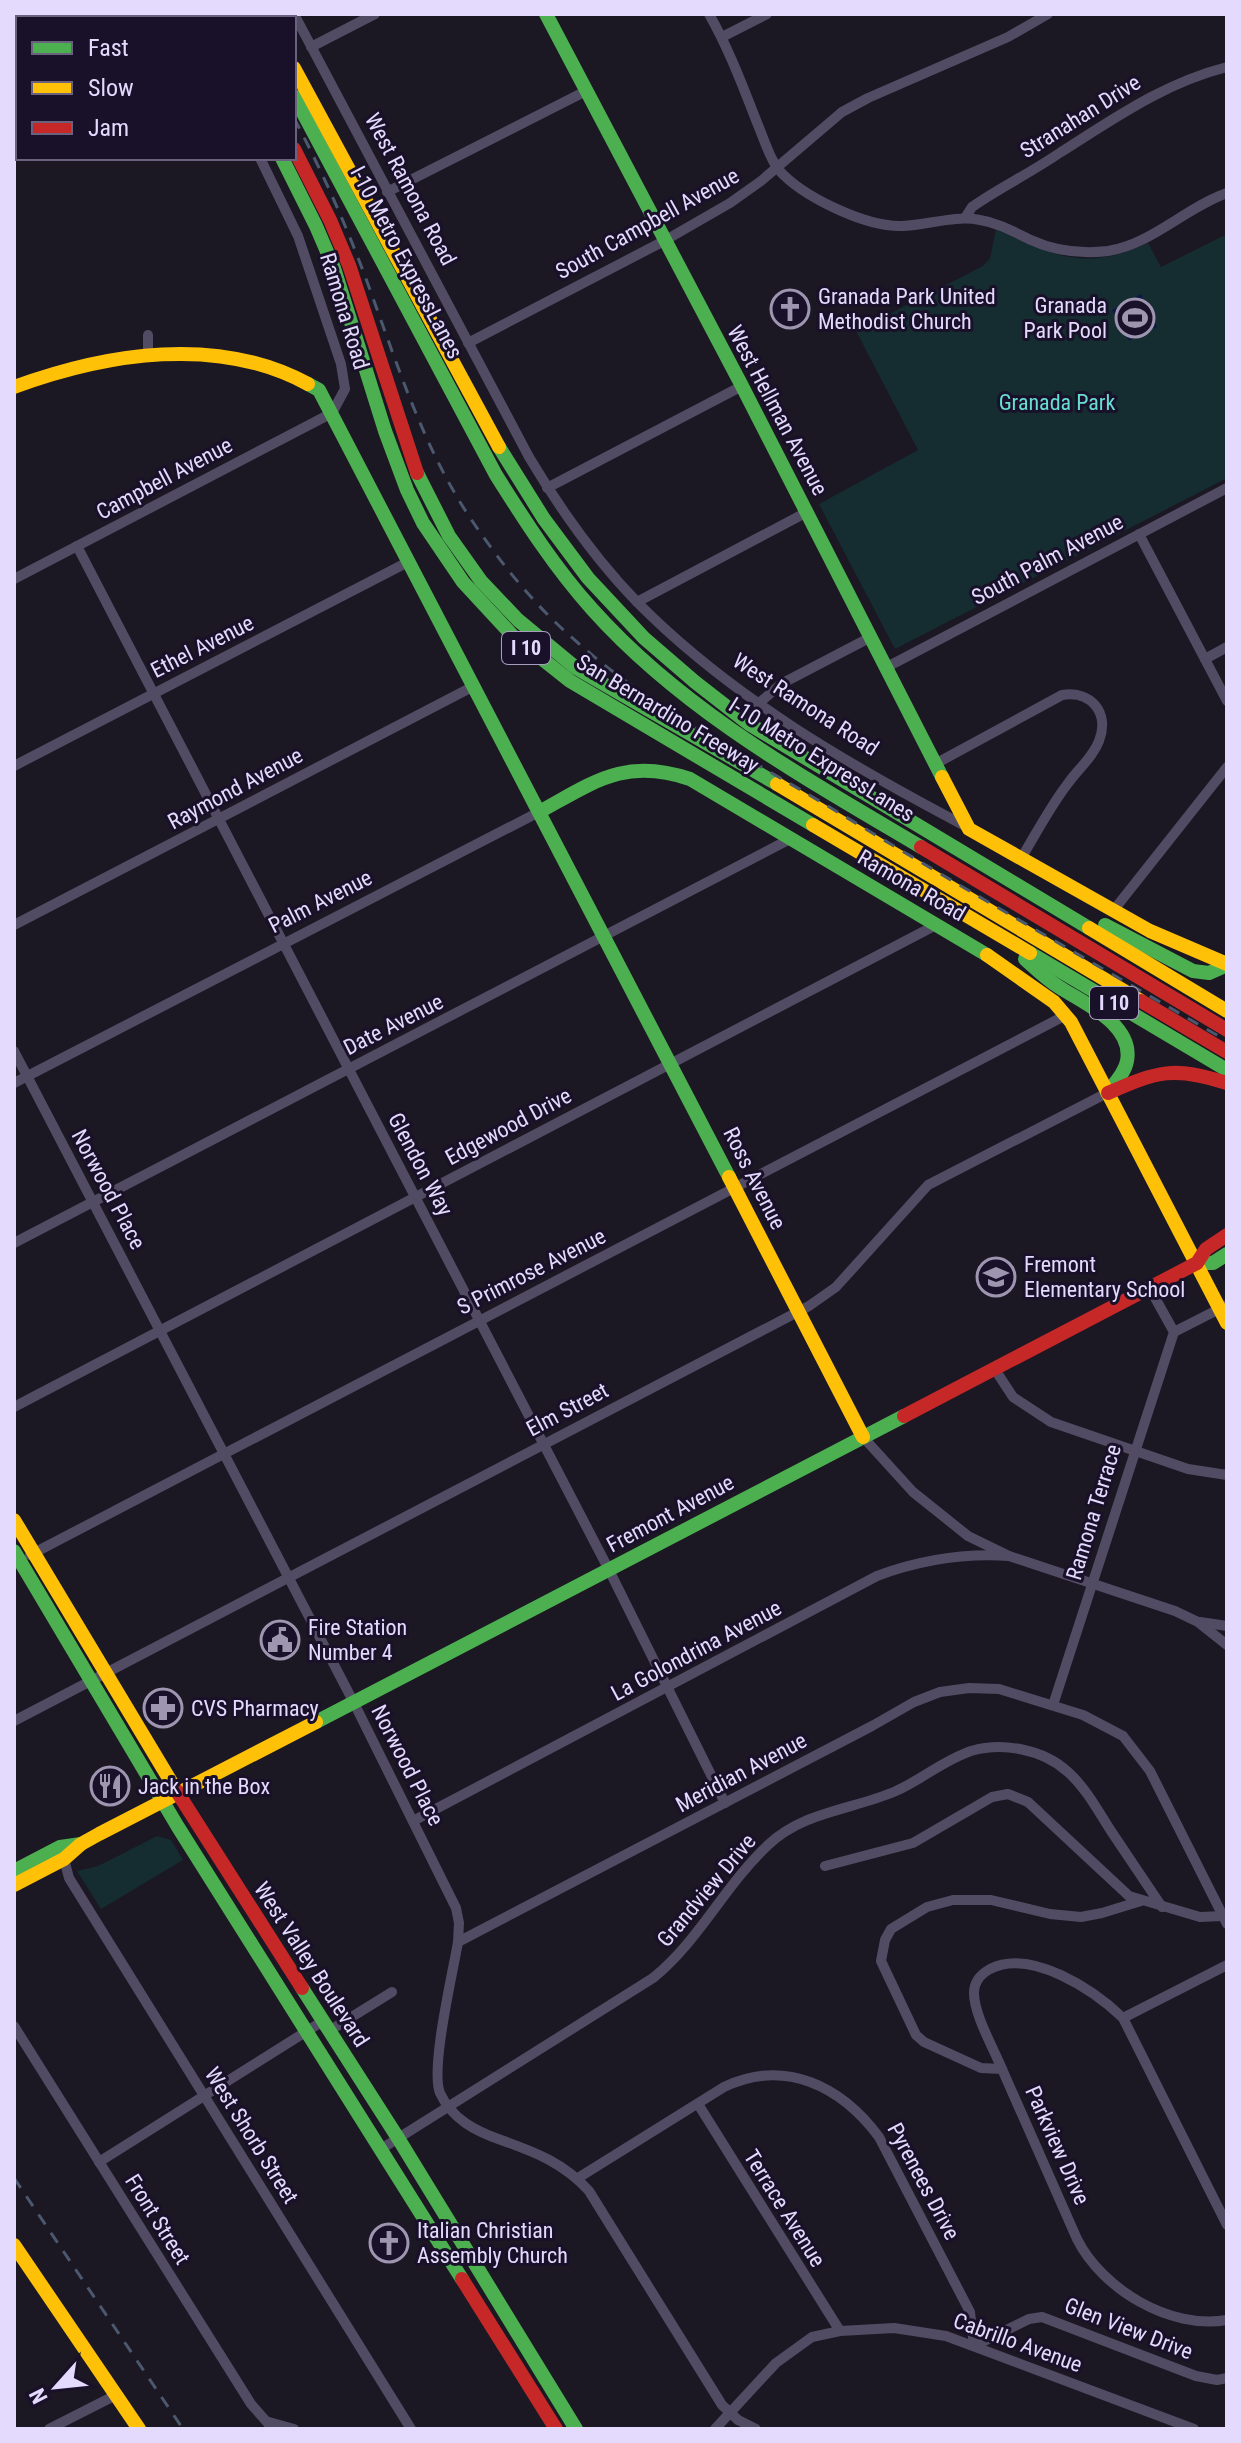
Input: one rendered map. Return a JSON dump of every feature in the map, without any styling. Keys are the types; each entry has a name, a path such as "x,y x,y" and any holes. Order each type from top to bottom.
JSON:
{"main road":[{"name":"West Hellman Avenue","path":"546,14 742,386 969,829"},
{"name":"San Bernardino Freeway","path":"296,72 440,342 523,489 611,604 691,680 749,724 1227,1011"},
{"name":"I-10 Metro ExpressLanes","path":"296,100 496,475 544,549 608,626 672,685 759,750 1227,1030"},
{"name":"I-10 Metro ExpressLanes","path":"296,153 349,265 422,487 449,536 481,581 518,620 576,668 830,815 1227,1052"},
{"name":"San Bernardino Freeway","path":"283,160 310,211 335,270 393,455 410,495 453,570 496,622 570,681 1227,1070"},
{"path":"14,387 69,367 148,354 228,358 288,373 319,390 408,562"},
{"name":"Ross Avenue","path":"408,562 863,1437"},
{"path":"608,626 655,648"},
{"name":"Palm Avenue","path":"539,812 616,773 650,767"},
{"name":"Ramona Road","path":"650,767 690,779 997,961 1051,998 1066,1015 1107,1093"},
{"name":"West Ramona Road","path":"969,829 1113,911 1171,941 1227,964"},
{"path":"936,837 1193,971 1209,973 1227,964"},
{"path":"1000,935 1048,980 1095,1010 1122,1035 1127,1046 1127,1061 1107,1093"},
{"path":"1149,965 1194,1011"},
{"path":"1107,1093 1156,1072 1179,1070 1227,1083"},
{"path":"1107,1093 1197,1263 1224,1307 1227,1323"},
{"name":"Fremont Avenue","path":"1197,1263 1206,1249 1227,1235"},
{"name":"Fremont Avenue","path":"81,1844 1149,1287 1197,1263 1213,1263 1227,1254"},
{"name":"West Valley Boulevard","path":"14,1520 178,1794 398,2138 576,2429"},
{"name":"West Valley Boulevard","path":"16,1558 163,1801 556,2429"},
{"path":"14,1885 64,1859 81,1844"},
{"path":"14,1871 60,1847 81,1844"},
{"path":"14,2245 139,2429"},
{"path":"478,2304 488,2303 507,2331 520,2338"}],"street":[{"path":"311,47 375,14"},
{"path":"709,14 722,37 776,167 796,185 821,200 879,224 916,225 965,218 996,223 1054,248 1109,251 1145,239 1189,210 1227,193"},
{"path":"722,37 767,14"},
{"name":"South Campbell Avenue","path":"468,343 664,241 730,203 761,181 842,112 1008,37 1048,14"},
{"name":"West Ramona Road","path":"296,18 547,488 604,563 637,602 690,651 758,704 915,800 969,829"},
{"name":"Stranahan Drive","path":"965,218 972,207 1140,101 1176,83 1227,67"},
{"path":"387,192 586,91"},
{"name":"Ramona Road","path":"261,160 298,236 341,364 345,389 332,413"},
{"path":"148,335 148,354"},
{"path":"547,488 742,386"},
{"name":"Campbell Avenue","path":"14,579 332,413"},
{"name":"South Palm Avenue","path":"887,667 1227,488"},
{"path":"637,602 807,512"},
{"path":"1139,534 1227,701"},
{"name":"Glendon Way","path":"77,546 609,1570 725,1803"},
{"name":"Ethel Avenue","path":"14,766 408,562"},
{"path":"758,704 781,684 871,637"},
{"path":"1205,659 1227,647"},
{"name":"Raymond Avenue","path":"14,925 474,686"},
{"path":"937,763 1062,695 1073,693 1093,701 1100,709 1103,720 1099,742 1068,782 1022,857"},
{"path":"1113,911 1227,767"},
{"name":"Palm Avenue","path":"14,1083 539,812"},
{"name":"Date Avenue","path":"14,1243 790,839"},
{"name":"Edgewood Drive","path":"14,1407 936,925"},
{"name":"S Primrose Avenue","path":"16,1558 34,1553 1066,1015"},
{"name":"Norwood Place","path":"14,1051 354,1703 456,1908 458,1942 438,2061 439,2091 460,2121 480,2133 561,2164 578,2178 722,2405 756,2429"},
{"name":"Elm Street","path":"14,1721 799,1311 836,1287 928,1185 1107,1093"},
{"path":"1149,1287 1174,1332 1224,1307"},
{"name":"Ramona Terrace","path":"1053,1705 1174,1332"},
{"path":"994,1368 1013,1397 1039,1416 1134,1452 1200,1472 1227,1475"},
{"name":"Ross Avenue","path":"863,1437 889,1468 968,1536 1009,1556 1163,1606 1198,1622 1227,1645"},
{"name":"La Golondrina Avenue","path":"413,1821 877,1576 941,1558 980,1554 1009,1556"},
{"path":"1198,1622 1227,1626"},
{"name":"Meridian Avenue","path":"458,1942 914,1702 940,1692 999,1689 1083,1715 1123,1736 1150,1771 1225,1920"},
{"name":"Grandview Drive","path":"381,2149 653,1978 671,1963 755,1858 788,1829 808,1818 893,1793 969,1752 988,1748 1031,1751 1069,1772 1162,1907"},
{"path":"825,1866 913,1843 985,1800 1008,1794 1028,1802 1123,1892 1162,1907 1225,1920"},
{"name":"West Shorb Street","path":"64,1859 69,1878 411,2429"},
{"name":"Parkview Drive","path":"1141,1901 1081,1917 1050,1914 991,1900 953,1900 927,1907 891,1929 885,1940 881,1961 916,2035 924,2042 981,2068 1002,2069 1077,2239 1087,2258 1103,2277 1130,2297 1174,2316 1197,2321 1227,2320"},
{"path":"1002,2069 977,2009 974,1993 977,1980 988,1970 1017,1962 1048,1969 1109,2004 1123,2018 1227,2225"},
{"path":"1123,2018 1227,1965"},
{"path":"99,2162 307,2031 326,2026 392,1992"},
{"name":"Front Street","path":"14,2026 251,2404 270,2425"},
{"name":"Pyrenees Drive","path":"578,2178 724,2087 746,2077 770,2073 795,2077 820,2087 864,2116 895,2165 970,2312 974,2346"},
{"name":"Terrace Avenue","path":"698,2104 840,2331"},
{"name":"Glen View Drive","path":"974,2346 1029,2319 1042,2317 1196,2376 1217,2380 1227,2378"},
{"name":"Cabrillo Avenue","path":"715,2429 776,2363 812,2337 840,2331 894,2328 946,2336 1194,2429"},
{"path":"49,2429 116,2395"},
{"path":"270,2425 294,2429"}],"green space":[{"name":"Granada Park","path":"996,229 1035,247 1070,257 1106,257 1148,243 1161,267 1227,234 1227,478 895,649 819,504 918,450 856,331 983,266 990,258"},
{"path":"157,1836 171,1840 183,1860 101,1909 77,1871 98,1866"}],"water":[{"name":"Granada Park Pool","path":"1141,294 1157,327 1129,341 1112,310"}],"railway":[{"path":"296,122 344,223 414,410 442,469 496,554 555,622 629,684 695,727 1227,1041"},
{"path":"14,2178 183,2429"}],"traffic: fast":[{"path":"546,14 742,386 942,777"},
{"path":"296,100 496,475 541,544 578,593 628,646 665,680 706,711 790,768 921,847"},
{"path":"283,160 334,268 385,431 407,490 423,523 463,582 512,635 570,681 813,825"},
{"path":"308,384 319,390 729,1177"},
{"path":"499,447 544,519 588,578 644,638 695,682 749,724 1089,928"},
{"path":"417,473 449,536 481,581 518,620 576,668 777,784"},
{"path":"539,812 594,783 628,772 667,773 690,779 987,955"},
{"path":"1105,925 1193,971 1209,973 1227,965"},
{"path":"1030,953 1227,1070"},
{"path":"1025,959 1054,984 1105,1016 1123,1036 1127,1048 1126,1065 1107,1093"},
{"path":"1197,1263 1213,1263 1227,1254"},
{"path":"316,1722 904,1416"},
{"path":"14,1551 178,1827 462,2279"},
{"path":"14,1871 60,1847 81,1844"},
{"path":"302,1988 576,2429"}],"traffic: slow":[{"path":"296,72 499,447"},
{"path":"14,387 87,365 162,354 200,354 237,359 273,369 308,384"},
{"path":"942,777 969,829 1150,931 1227,964"},
{"path":"777,784 1141,1001"},
{"path":"813,825 1030,953"},
{"path":"1089,928 1227,1011"},
{"path":"987,955 1054,1002 1071,1022 1227,1323"},
{"path":"729,1177 863,1437"},
{"path":"14,1520 176,1790"},
{"path":"14,1885 64,1859 99,1834 316,1722"},
{"path":"14,2245 139,2429"}],"traffic: jam":[{"path":"296,153 349,265 417,473"},
{"path":"921,847 1227,1030"},
{"path":"1141,1001 1227,1052"},
{"path":"1108,1093 1166,1073 1193,1074 1227,1083"},
{"path":"904,1416 1197,1263 1206,1249 1227,1235"},
{"path":"176,1790 302,1988"},
{"path":"462,2279 556,2429"}],"place":[{"name":"Granada Park United Methodist Church","path":"790,309"},
{"name":"Granada Park Pool","path":"1135,318"},
{"name":"Fremont Elementary School","path":"996,1277"},
{"name":"Fire Station Number 4","path":"280,1640"},
{"name":"CVS Pharmacy","path":"163,1708"},
{"name":"Jack in the Box","path":"110,1786"},
{"name":"Italian Christian Assembly Church","path":"389,2243"}]}
